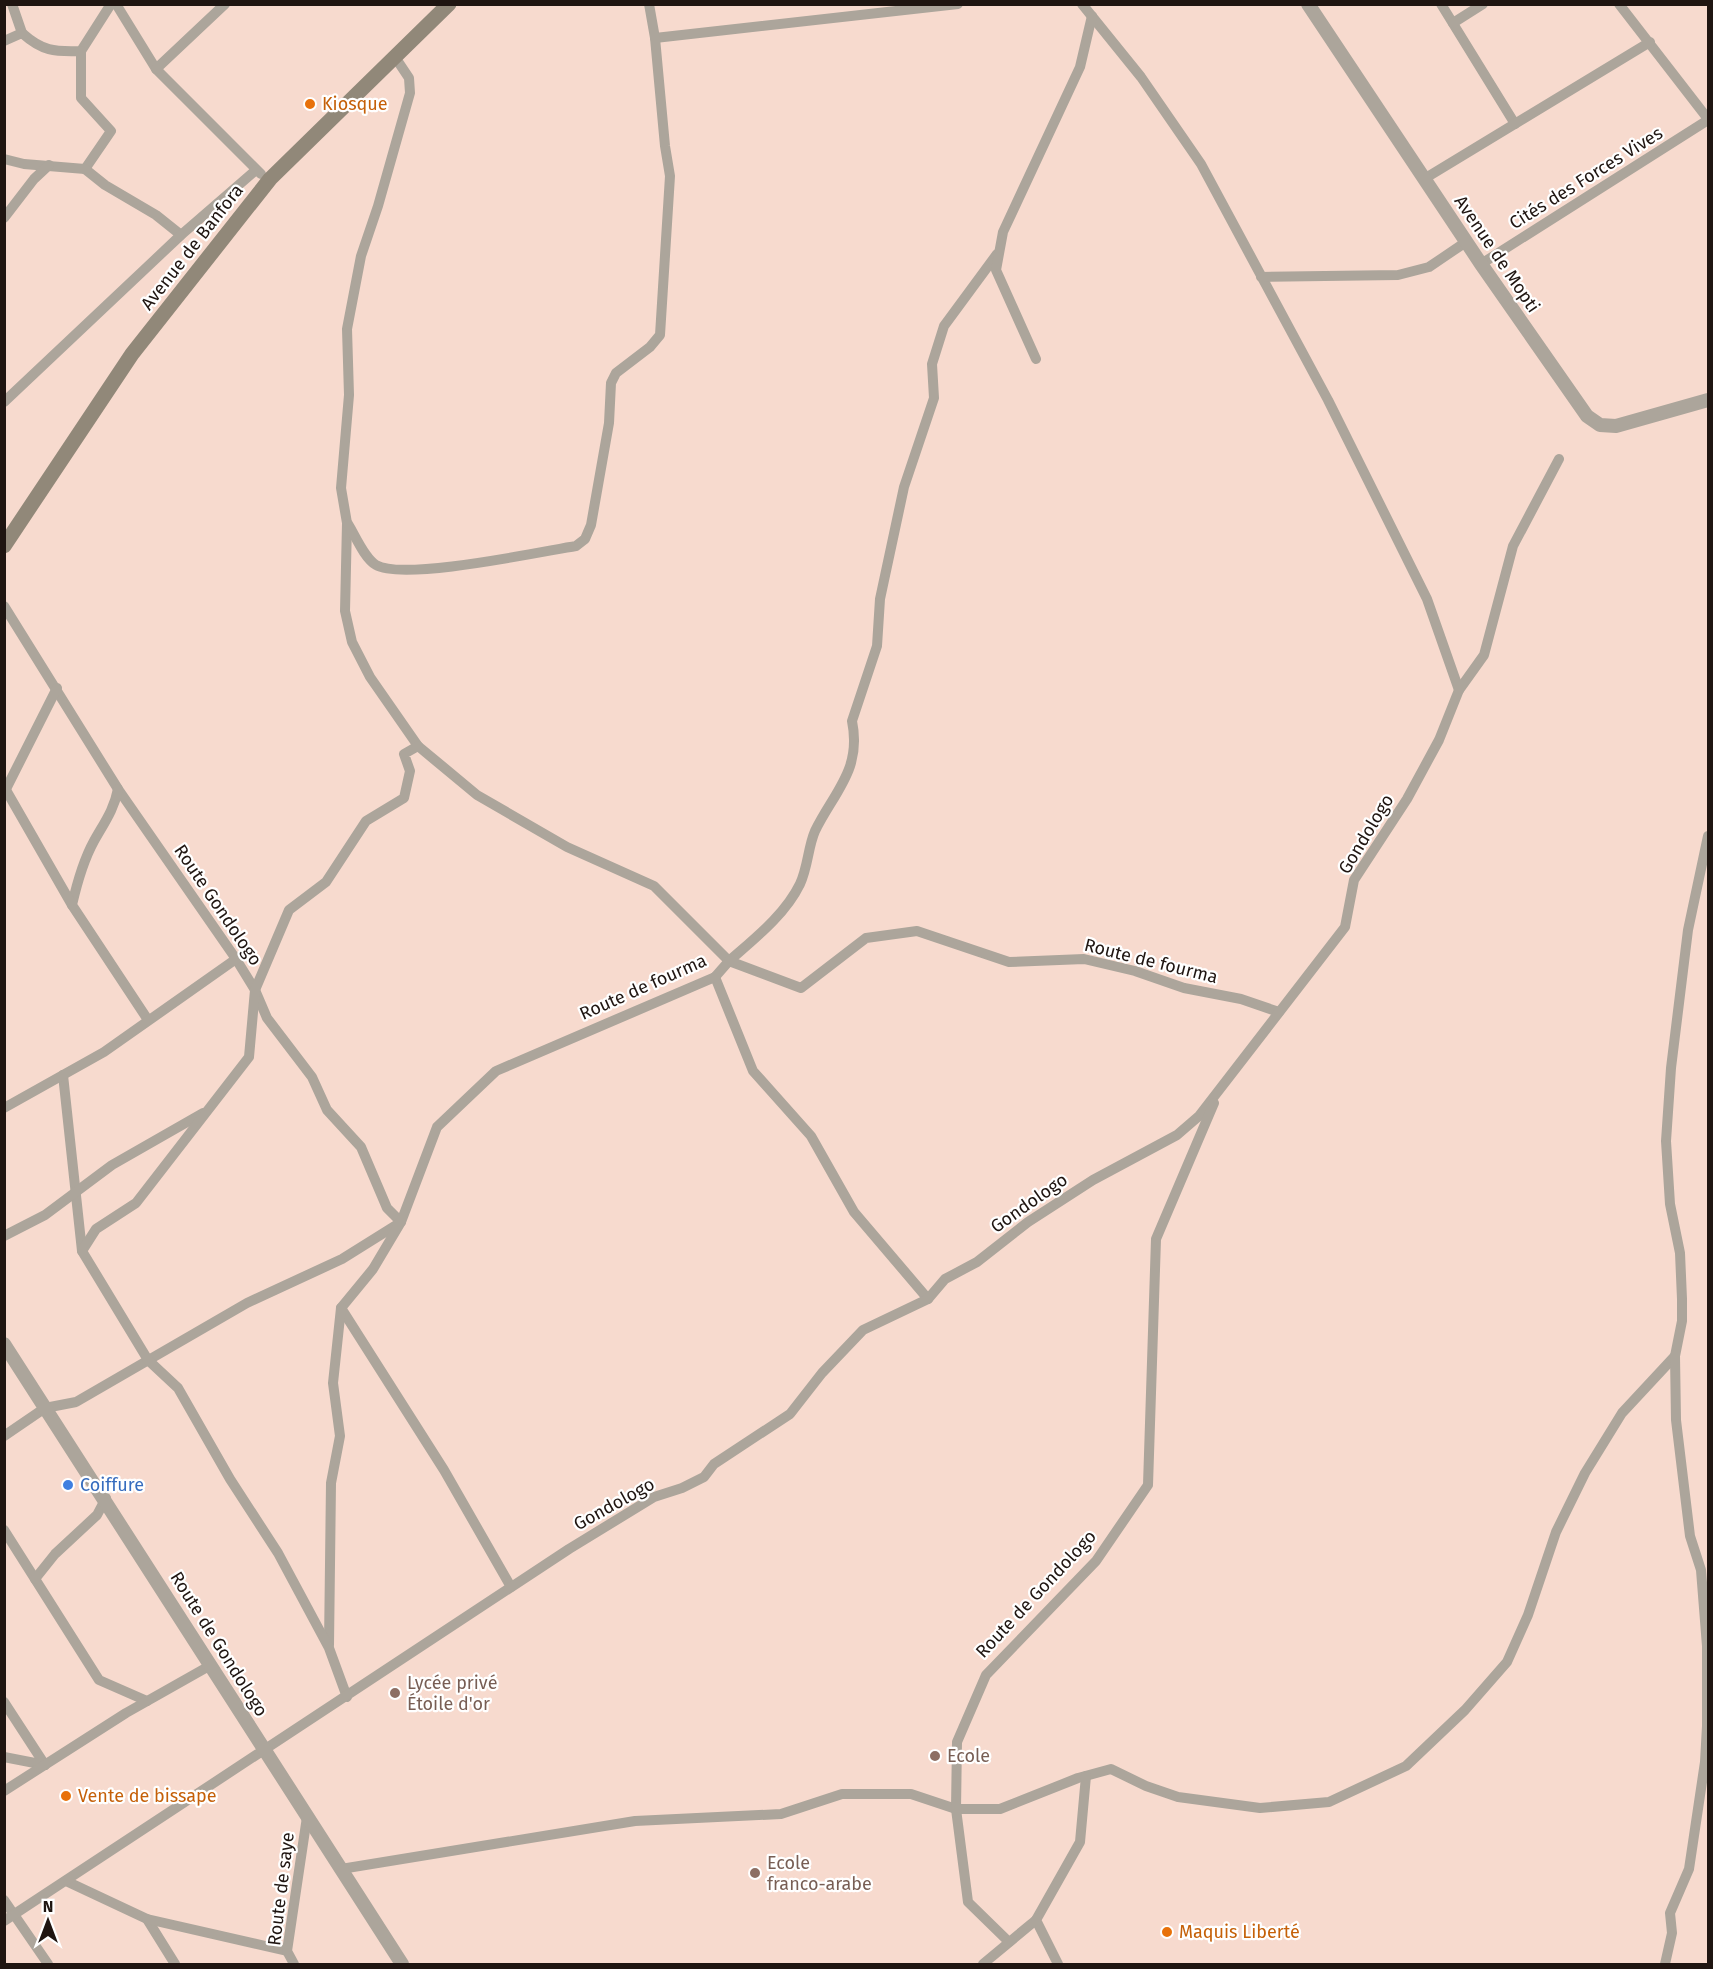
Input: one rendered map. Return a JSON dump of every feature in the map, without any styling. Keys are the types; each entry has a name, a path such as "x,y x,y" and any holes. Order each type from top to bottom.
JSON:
{"main road":[{"name":"Avenue de Banfora","path":"4,546 132,354 270,179 449,4"}],"street":[{"path":"12,4 22,33 38,46 59,52 81,51"},
{"path":"85,169 111,131 81,98 81,51 111,4"},
{"path":"116,4 156,69 256,170 270,179"},
{"path":"156,69 225,4"},
{"path":"347,523 373,564 383,569 439,567 576,546 585,539 591,525 609,423 611,383 616,373 650,346 660,334 670,176 655,38 649,4"},
{"path":"1082,4 1141,77 1201,164 1328,400 1427,599 1459,690"},
{"name":"Avenue de Mopti","path":"1308,4 1466,242 1587,416 1600,425 1616,426 1708,400"},
{"path":"1441,4 1515,124"},
{"path":"1453,23 1483,4"},
{"path":"1619,4 1708,119"},
{"path":"655,38 958,5"},
{"path":"1036,359 996,270 997,254 1003,232 1080,67 1092,16"},
{"path":"4,41 22,33"},
{"path":"1424,179 1650,42"},
{"path":"395,57 408,78 410,93 378,206 360,256 347,329 349,395 341,488 347,523 345,611 352,642 369,677 418,746 477,795 567,847 654,886 729,961 770,924 800,885 814,833 847,779 853,758 855,734 852,722 877,646 880,599 889,552 904,487 934,399 932,364 944,326 997,254"},
{"name":"Cités des Forces Vives","path":"1481,264 1708,119"},
{"path":"4,159 24,164 85,169 105,185 156,215 182,235"},
{"path":"4,218 34,179 49,165"},
{"path":"4,402 182,235 256,170"},
{"path":"1261,277 1398,275 1429,267 1466,242"},
{"name":"Gondologo","path":"9,1918 511,1587 654,1497 682,1488 704,1477 714,1464 790,1414 822,1373 863,1330 928,1299 945,1280 977,1262 1037,1216 1093,1180 1177,1135 1198,1116 1345,927 1354,880 1407,800 1439,740 1459,690 1484,655 1513,546 1559,459"},
{"name":"Route Gondologo","path":"4,606 118,789 236,959 255,990 267,1018 312,1077 327,1110 361,1148 387,1208 400,1222"},
{"path":"57,688 5,791 72,905 148,1020"},
{"path":"82,1251 96,1229 136,1203 249,1057 255,990 289,910 326,882 366,821 404,798 410,771 404,754 418,746"},
{"path":"72,905 78,877 93,842 114,808 118,789"},
{"path":"1665,1965 1671,1934 1670,1913 1689,1869 1705,1762 1707,1726 1707,1635 1701,1570 1690,1536 1676,1420 1675,1356 1682,1321 1680,1253 1670,1204 1666,1141 1671,1068 1688,930 1708,836"},
{"name":"Route de fourma","path":"341,1308 373,1269 400,1222 437,1127 496,1071 593,1027 714,977 729,961 801,988 866,938 917,931 1009,962 1084,959 1135,971 1184,988 1240,999 1279,1012"},
{"path":"4,1108 104,1052 236,959"},
{"path":"714,977 753,1071 811,1136 854,1212 928,1299"},
{"path":"63,1075 74,1194 82,1251 148,1360 178,1388 231,1479 278,1553 329,1648 347,1697"},
{"name":"Route de Gondologo","path":"1009,1942 968,1902 956,1809 957,1742 986,1676 1096,1561 1148,1485 1156,1239 1219,1091"},
{"path":"4,1236 45,1215 112,1165 208,1110"},
{"path":"4,1436 45,1408 76,1402 247,1303 342,1259 400,1222"},
{"path":"341,1308 444,1470 511,1587"},
{"path":"329,1648 331,1483 340,1436 333,1383 341,1308"},
{"name":"Route de Gondologo","path":"4,1344 106,1498 402,1965"},
{"path":"341,1869 635,1821 781,1814 842,1794 911,1794 956,1809 1000,1809 1086,1776 1111,1769 1146,1786 1178,1797 1260,1808 1329,1802 1406,1766 1465,1710 1507,1662 1528,1616 1556,1532 1585,1473 1622,1413 1675,1356"},
{"path":"34,1579 55,1554 97,1515 106,1498"},
{"path":"4,1530 99,1680 147,1701"},
{"path":"4,1791 147,1701 211,1665"},
{"path":"4,1702 45,1765"},
{"path":"4,1757 45,1765"},
{"path":"983,1965 1036,1920 1080,1842 1086,1776"},
{"name":"Route de saye","path":"294,1965 287,1951 307,1817"},
{"path":"66,1881 147,1919 287,1951"},
{"path":"4,1900 9,1918 48,1965"},
{"path":"147,1919 175,1965"},
{"path":"1036,1920 1058,1965"}],"place":[{"name":"Kiosque","path":"310,104"},
{"name":"Coiffure","path":"68,1485"},
{"name":"Lycée privé Étoile d'or","path":"395,1693"},
{"name":"Ecole","path":"935,1756"},
{"name":"Vente de bissape","path":"66,1796"},
{"name":"Ecole franco-arabe","path":"755,1873"},
{"name":"Maquis Liberté","path":"1167,1932"}]}
